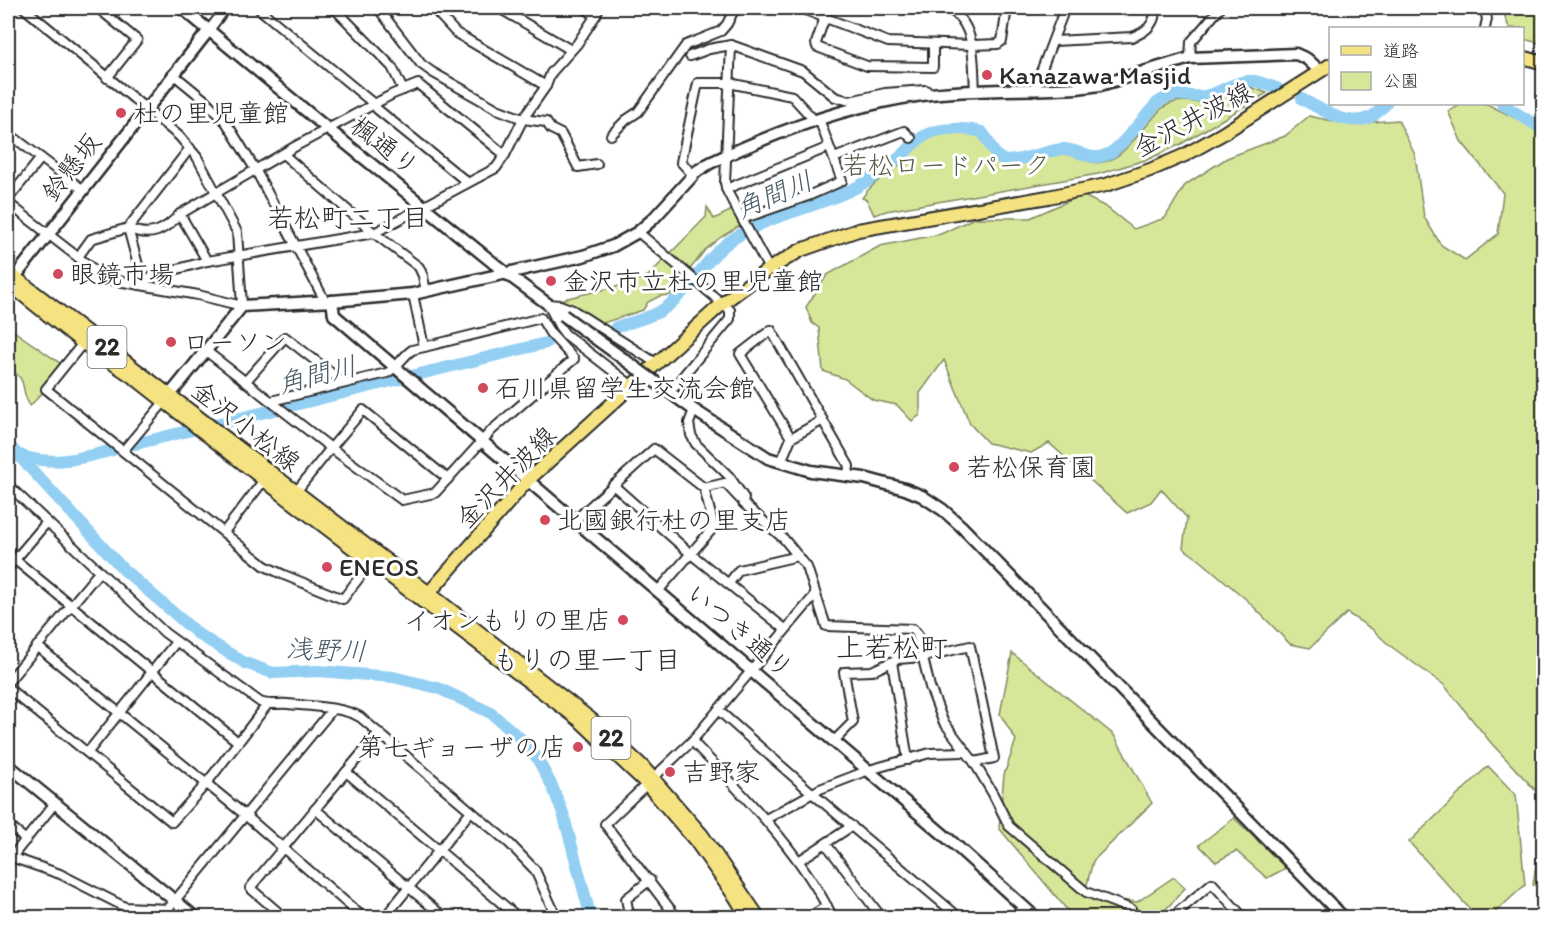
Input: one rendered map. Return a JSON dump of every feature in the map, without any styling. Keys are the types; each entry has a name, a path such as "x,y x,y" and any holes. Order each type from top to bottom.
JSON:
{"main road":[{"path":"1524,58 1544,63"},
{"name":"金沢井波線","path":"426,597 528,480 723,303 769,269 801,250 850,232 1106,185 1150,170 1185,155 1222,134 1325,68"},
{"name":"金沢小松線","path":"9,281 83,343 168,398"},
{"name":"金沢小松線","path":"9,281 295,493 426,597"},
{"name":"金沢小松線","path":"212,433 264,480 371,562 426,597"},
{"name":"22","path":"426,597 583,713 702,835 759,918"},
{"name":"22","path":"650,780 695,840 748,918"}],"street":[{"path":"24,8 179,136 190,148 218,193 237,232 242,306 123,451"},
{"path":"98,8 137,40 107,78"},
{"name":"楓通り","path":"182,8 507,274 694,410 768,458 811,471 882,481 913,493 943,510 1343,917"},
{"path":"209,30 226,8"},
{"path":"258,8 467,182"},
{"path":"334,8 392,67 403,90"},
{"path":"378,8 426,68 497,109 523,119 546,122 551,129 561,134 578,167 597,164"},
{"path":"433,8 456,33 546,86"},
{"path":"499,8 571,50"},
{"path":"141,285 152,276 207,261 374,232 496,168 523,119 546,86 551,73 571,50 598,11 584,8"},
{"path":"611,135 638,112 686,45 721,31 735,8"},
{"path":"800,8 888,42 972,45 998,44 1002,41 1008,8"},
{"path":"947,8 961,19 969,32 975,88"},
{"path":"1034,90 1065,8"},
{"path":"1054,41 1132,37 1144,33 1151,25 1155,8"},
{"path":"1190,58 1191,42 1220,8"},
{"path":"1484,8 1487,19 1485,27"},
{"path":"827,18 823,23 817,46 867,66 933,67 933,44"},
{"name":"鈴懸坂","path":"9,281 209,30"},
{"path":"690,56 709,49 731,45 803,71 835,97 850,101 885,93 975,88 1034,90 1100,85 1190,58 1296,54 1325,68"},
{"path":"731,45 724,176 726,189 769,269"},
{"path":"173,74 220,115 255,169 295,247 334,315 399,370"},
{"path":"693,175 681,162 698,83 729,83 792,96 816,119 830,147 842,181 743,222"},
{"path":"128,228 137,232 157,232 170,224 180,213 218,193 255,169 374,104 418,84 505,155"},
{"path":"41,158 8,201 106,279 242,306 328,301 426,292 583,256 613,246 638,232 693,175 725,155 816,119 893,99 975,88"},
{"path":"834,158 904,131 911,138"},
{"path":"8,133 82,189"},
{"path":"726,189 830,147"},
{"path":"78,257 91,239 128,228 190,148"},
{"path":"283,154 374,232 419,267 426,292"},
{"path":"180,213 207,261"},
{"path":"128,228 141,276 141,285"},
{"path":"638,232 730,310 730,319 667,391"},
{"path":"413,294 424,347"},
{"path":"548,304 560,305 573,310 656,363"},
{"path":"548,304 559,326 566,334 631,385"},
{"path":"206,351 245,382 331,448 402,500 435,494 482,441 520,404 574,358 550,333 541,318 412,350 399,370 273,403"},
{"path":"791,438 740,354 771,330 849,466 848,477"},
{"path":"245,382 285,337 344,383"},
{"path":"83,343 46,389 266,566 343,599 371,562"},
{"name":"いつき通り","path":"399,370 869,770 1036,918"},
{"path":"295,493 363,410 448,479"},
{"path":"694,410 690,423 691,435 696,444 729,476 744,498 743,503"},
{"path":"781,462 791,438 823,420"},
{"path":"574,520 654,449 704,488 714,527 658,591"},
{"path":"224,532 264,480"},
{"path":"704,488 725,483 743,503 784,539 807,567 826,626 913,629 917,634 930,687 943,721 974,762 1009,826 1086,892 1131,909 1129,918"},
{"path":"8,485 176,642 218,674 267,705 289,704 354,713 510,844 536,870 557,918"},
{"path":"613,485 691,554 785,629"},
{"path":"8,568 47,522"},
{"path":"8,554 238,742"},
{"path":"729,583 739,570 798,556"},
{"path":"8,682 99,572"},
{"path":"677,918 650,880 604,824 692,741 815,595"},
{"path":"88,752 176,642"},
{"path":"37,646 244,815 364,918"},
{"path":"834,741 852,722 844,672 872,671 898,659 923,657 970,646 994,758 974,762"},
{"path":"892,662 908,760"},
{"path":"8,688 172,822 206,784 267,705"},
{"path":"55,803 26,840 9,857 60,874 125,907 168,909 332,710"},
{"path":"718,710 960,918"},
{"path":"285,918 250,888 378,733"},
{"path":"692,741 766,819 800,860 833,918"},
{"path":"766,819 812,793 869,770 930,753 965,752"},
{"path":"8,765 196,918"},
{"path":"346,772 519,918"},
{"path":"315,809 445,918"},
{"path":"384,918 471,811"},
{"path":"8,825 26,840"},
{"path":"800,860 852,826"},
{"path":"826,844 882,918"},
{"path":"630,918 626,899 650,880"},
{"path":"1179,918 1179,911 1212,883 1245,918"},
{"path":"808,918 827,906"},
{"path":"1013,918 1024,906"}],"green space":[{"path":"1502,8 1543,8 1543,44 1524,39 1524,27 1509,27"},
{"name":"若松ロードパーク","path":"1250,87 1267,93 1181,144 1149,159 1098,174 874,215 867,200 862,198 875,183 905,162 918,141 930,133 958,129 982,132 996,155 1009,161 1063,154 1101,163 1109,161 1122,152 1161,109 1168,105 1179,101 1208,101"},
{"path":"1461,105 1489,105 1535,128 1544,137 1543,781 1536,791 1492,744 1444,685 1389,645 1372,629 1347,613 1310,648 1290,644 1248,601 1183,548 1187,518 1161,489 1151,502 1127,513 1049,443 1031,453 988,443 970,424 944,360 920,393 920,415 912,421 897,405 873,400 845,379 823,371 819,328 812,323 806,307 827,275 880,246 941,234 974,218 1030,218 1082,195 1106,207 1134,229 1165,218 1185,185 1227,158 1285,136 1309,116 1347,124 1398,120 1415,155 1424,217 1441,245 1465,260 1498,234 1503,193 1461,141 1448,111"},
{"path":"707,207 714,219 732,210 741,225 705,250 670,295 660,296 648,302 643,310 603,323 576,308 555,301 619,286 648,276 706,217"},
{"path":"8,327 64,366 30,406 22,381 8,367"},
{"path":"1012,653 1114,735 1152,803 1093,861 1084,896 1137,902 1174,877 1185,888 1159,917 1073,917 999,828 1004,775 1016,740 1000,714"},
{"path":"1488,766 1516,795 1525,885 1490,917 1477,917 1409,842"},
{"path":"1543,817 1543,887 1533,885"},
{"path":"1234,818 1286,868 1267,878 1236,851 1216,862 1199,845"}],"waterway":[{"name":"角間川","path":"616,327 638,321 659,312 670,304 713,256 733,239 764,223 844,194 891,165 920,138 934,132 955,129 982,132 996,154 1008,161 1062,149 1096,157 1115,149 1157,103 1170,96 1203,96 1247,81 1277,88"},
{"name":"角間川","path":"1302,99 1335,116 1353,120 1371,117 1385,105"},
{"name":"角間川","path":"1504,105 1544,130"},
{"name":"角間川","path":"135,444 546,343"},
{"name":"浅野川","path":"8,444 123,569 198,634 245,663 273,673 318,671 393,677 438,688 491,713 521,739 537,758 552,786 563,813 591,918"},
{"name":"角間川","path":"20,455 32,459 55,461 113,450"}],"place":[{"name":"Kanazawa Masjid","path":"987,75"},
{"name":"杜の里児童館","path":"121,113"},
{"name":"眼鏡市場","path":"58,274"},
{"name":"金沢市立杜の里児童館","path":"551,281"},
{"name":"ローソン","path":"171,342"},
{"name":"石川県留学生交流会館","path":"483,388"},
{"name":"若松保育園","path":"954,467"},
{"name":"北國銀行杜の里支店","path":"545,520"},
{"name":"ENEOS","path":"327,567"},
{"name":"イオンもりの里店","path":"623,620"},
{"name":"第七ギョーザの店","path":"578,747"},
{"name":"吉野家","path":"670,772"}],"district":[{"name":"若松町二丁目","path":"348,218"},
{"name":"上若松町","path":"892,647"},
{"name":"もりの里一丁目","path":"587,660"}]}
